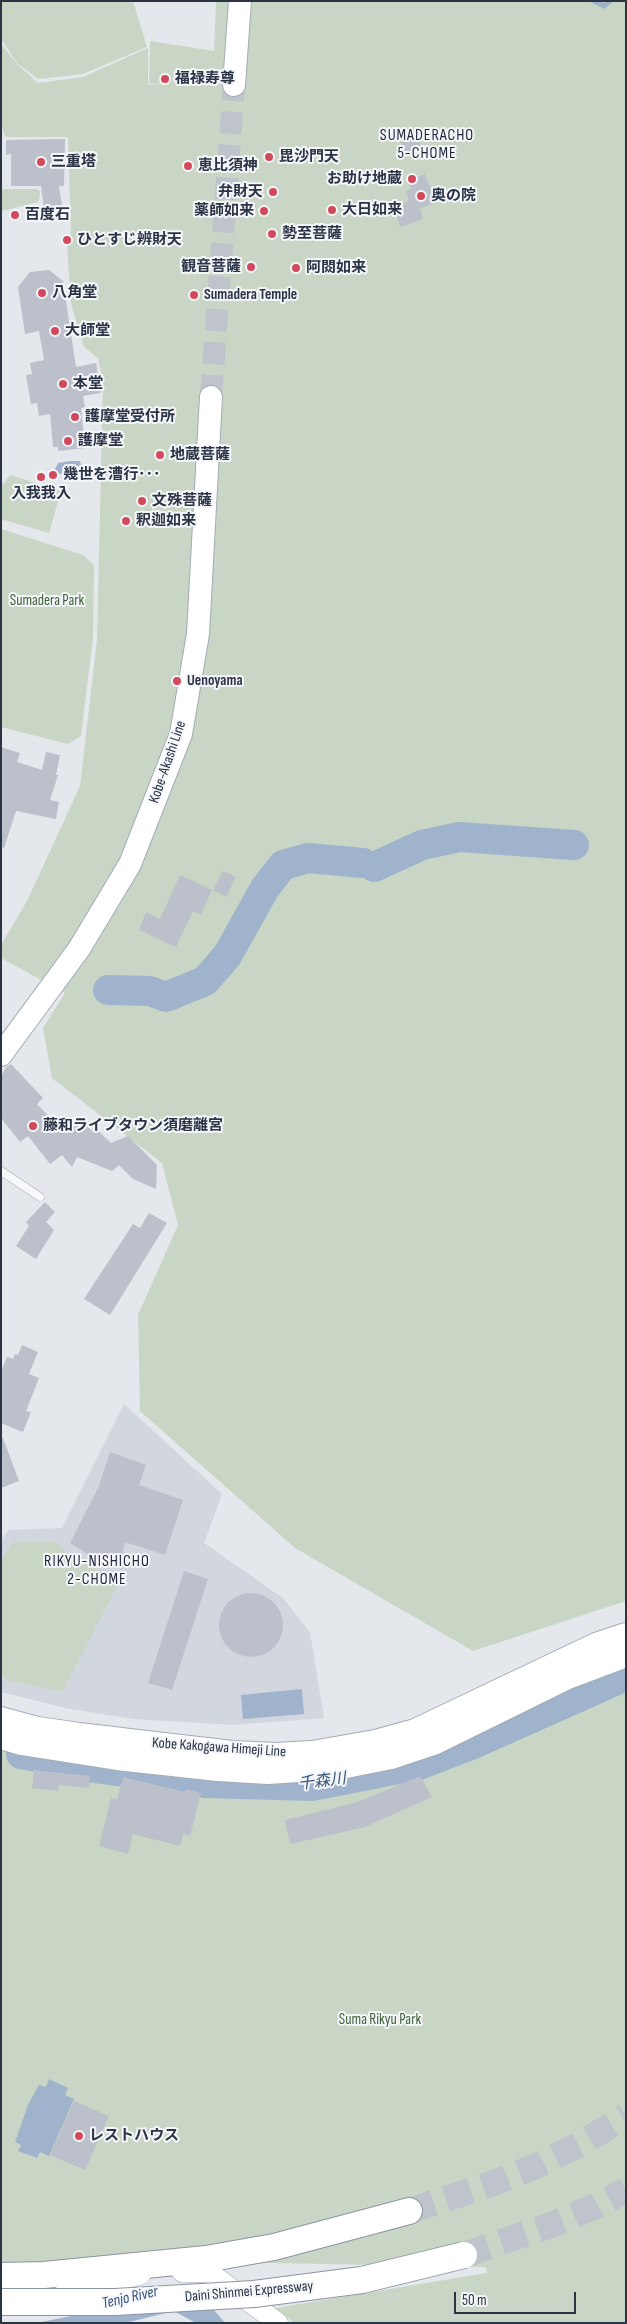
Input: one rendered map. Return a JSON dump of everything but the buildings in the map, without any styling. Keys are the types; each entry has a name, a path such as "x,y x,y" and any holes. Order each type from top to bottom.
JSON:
{"highway":[{"path":"1,2276 44,2275 206,2259 274,2247 409,2211"},
{"name":"Daini Shinmei Expressway","path":"1,2302 115,2302 254,2294 362,2280 464,2255"}],"main road":[{"path":"234,85 240,1"},
{"name":"Kobe-Akashi Line","path":"4,1054 79,949 130,864 181,734 198,634 211,397"},
{"name":"Kobe Kakogawa Himeji Line","path":"1,1718 70,1733 198,1748 276,1754 312,1752 384,1740 415,1730 596,1644 626,1634"},
{"name":"Kobe Kakogawa Himeji Line","path":"1,1738 21,1744 117,1759 218,1770 268,1773 341,1768 392,1758 436,1743 568,1678 626,1656"}],"street":[{"path":"1,2313 149,2272 209,2272 278,2323"}],"lane":[{"path":"1,1170 40,1197"}],"shaded area":[{"path":"124,1404 222,1494 204,1543 283,1598 310,1632 324,1718 233,1725 133,1719 65,1708 1,1692 1,1540 9,1530 62,1528"}],"green space":[{"path":"1,1 133,1 147,47 83,74 38,79 17,63 1,39"},
{"path":"216,1 626,1 626,1601 473,1651 295,1548 140,1411 138,1315 178,1225 162,1163 52,1078 43,1028 65,993 1,958 1,945 27,901 80,786 97,640 103,381 98,358 84,347 71,304 67,245 71,244 68,138 6,137 3,132 1,116 1,44 17,64 38,83 83,77 148,48 148,85 174,83 149,84 150,41 214,51"},
{"path":"4,189 37,189 40,191 39,200 38,202 2,211 1,191"},
{"path":"10,475 61,491 49,533 1,519 1,487"},
{"name":"Sumadera Park","path":"1,529 83,555 94,565 93,638 81,736 68,744 1,727"},
{"path":"13,1542 57,1542 68,1554 120,1580 63,1691 10,1681 1,1676 1,1561"},
{"name":"Suma Rikyu Park","path":"626,1675 626,2323 294,2323 276,2308 487,2273 486,2267 220,2262 59,2277 1,2295 1,1748 31,1758 208,1778 314,1782 434,1758"}],"water":[{"path":"80,461 81,465 60,474 54,471 58,463"},
{"path":"302,1689 304,1714 243,1719 241,1695"},
{"path":"49,2079 68,2088 65,2095 74,2099 49,2156 40,2152 37,2158 18,2151 21,2145 15,2142 28,2105 39,2085 46,2087"},
{"path":"209,2304 225,2323 196,2323 174,2311 125,2323 36,2323 87,2313"}],"waterway":[{"path":"594,1 604,6 610,1"},
{"path":"374,867 422,845 459,837 574,845"},
{"path":"108,990 150,991 166,997 205,981 227,956 265,888 283,865 308,858 363,863"},
{"name":"千森川","path":"21,1754 94,1768 205,1783 312,1786 419,1765 471,1745 626,1676"}],"tunnel":[{"path":"211,397 234,85"},
{"path":"409,2211 494,2183 536,2166 580,2144 626,2116"},
{"path":"464,2255 554,2224 596,2206 626,2190"}],"place":[{"name":"福禄寿尊","path":"165,79"},
{"name":"毘沙門天","path":"269,157"},
{"name":"三重塔","path":"41,162"},
{"name":"恵比須神","path":"188,166"},
{"name":"お助け地蔵","path":"412,179"},
{"name":"弁財天","path":"273,192"},
{"name":"奥の院","path":"421,196"},
{"name":"大日如来","path":"332,210"},
{"name":"薬師如来","path":"264,211"},
{"name":"百度石","path":"15,215"},
{"name":"勢至菩薩","path":"272,234"},
{"name":"ひとすじ辨財天","path":"67,240"},
{"name":"観音菩薩","path":"251,267"},
{"name":"阿閦如来","path":"296,268"},
{"name":"八角堂","path":"42,293"},
{"name":"Sumadera Temple","path":"194,295"},
{"name":"大師堂","path":"55,331"},
{"name":"本堂","path":"63,384"},
{"name":"護摩堂受付所","path":"75,417"},
{"name":"護摩堂","path":"68,441"},
{"name":"地蔵菩薩","path":"160,455"},
{"name":"幾世を漕行･･･","path":"53,475"},
{"name":"入我我入","path":"41,477"},
{"name":"文殊菩薩","path":"142,501"},
{"name":"釈迦如来","path":"126,521"},
{"name":"Uenoyama","path":"177,681"},
{"name":"藤和ライブタウン須磨離宮","path":"33,1126"},
{"name":"レストハウス","path":"79,2136"}],"district":[{"name":"SUMADERACHO 5-CHOME","path":"427,145"},
{"name":"RIKYU-NISHICHO 2-CHOME","path":"97,1571"}],"water label":[{"name":"Tenjo River","path":"130,2298"}]}
